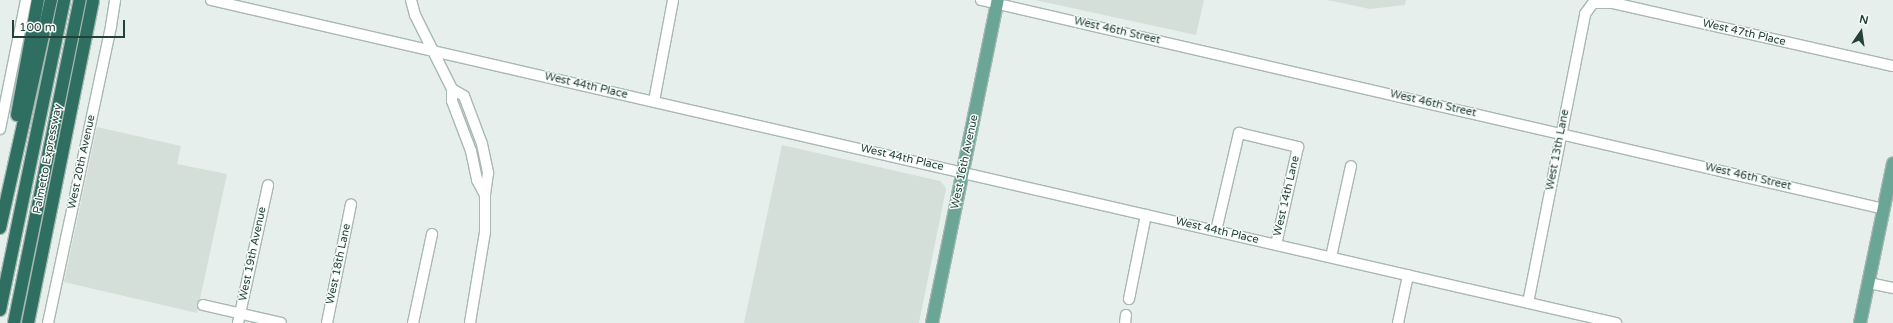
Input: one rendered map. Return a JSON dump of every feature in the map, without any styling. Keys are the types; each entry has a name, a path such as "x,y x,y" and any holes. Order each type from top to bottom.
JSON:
{"highway":[{"path":"0,219 38,0"},
{"path":"0,228 51,0"},
{"path":"0,310 64,0"},
{"path":"14,323 80,0"},
{"name":"Palmetto Expressway","path":"28,323 93,0"}],"main road":[{"name":"West 16th Avenue","path":"932,323 997,2"},
{"path":"1860,323 1884,209 1890,196 1893,163"}],"street":[{"path":"0,129 26,0"},
{"name":"West 20th Avenue","path":"48,323 111,26 115,0"},
{"name":"West 44th Place","path":"211,0 251,4 432,50 1616,323"},
{"path":"411,0 414,15 452,88 452,101 471,151 477,180 485,195 485,232 470,323"},
{"path":"654,101 673,0"},
{"name":"West 46th Street","path":"981,0 997,2 1884,209"},
{"name":"West 47th Place","path":"1595,1 1613,3 1893,66"},
{"name":"West 13th Lane","path":"1528,303 1586,14 1595,1"},
{"name":"West 14th Lane","path":"1216,231 1239,133 1298,147 1276,245"},
{"path":"1331,257 1351,166"},
{"name":"West 19th Avenue","path":"239,318 268,186"},
{"name":"West 18th Lane","path":"327,323 351,204"},
{"path":"1130,298 1146,215"},
{"path":"413,323 432,234"},
{"path":"1398,323 1408,275"},
{"path":"1869,282 1893,288"},
{"path":"203,305 239,318 281,323"}],"shaded area":[{"path":"1035,0 1204,0 1196,35"},
{"path":"1327,0 1406,0 1405,5 1370,9"},
{"path":"97,127 181,146 177,164 227,174 197,313 64,282"},
{"path":"782,145 940,181 943,184 946,189 919,323 744,323"}]}
